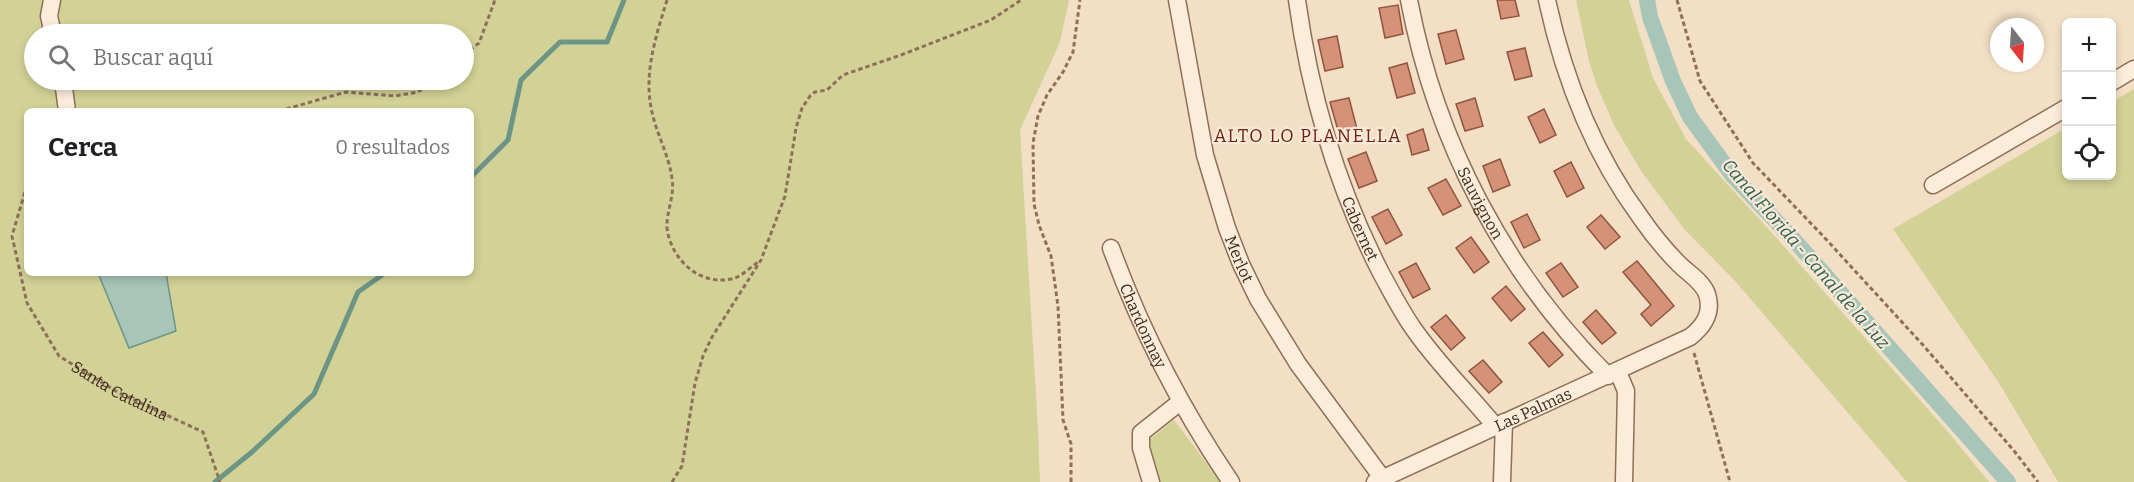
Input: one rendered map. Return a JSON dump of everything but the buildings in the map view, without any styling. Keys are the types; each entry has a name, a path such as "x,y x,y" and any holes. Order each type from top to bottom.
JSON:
{"street":[{"path":"51,24 49,16 52,0"},
{"name":"Merlot","path":"1177,0 1205,155 1224,219 1241,264 1258,299 1298,364 1380,481"},
{"name":"Cabernet","path":"1297,0 1307,63 1327,141 1369,247 1413,328 1500,424"},
{"name":"Sauvignon","path":"1409,0 1420,52 1438,111 1471,188 1526,279 1566,330 1613,374 1626,391 1624,482"},
{"path":"1547,0 1557,45 1575,100 1606,164 1653,234 1704,286 1709,304 1707,317 1702,327 1690,337"},
{"path":"2116,80 2134,69"},
{"path":"64,90 67,108"},
{"path":"1933,186 2062,111"},
{"name":"Chardonnay","path":"1111,248 1141,326 1180,402 1231,482"},
{"name":"Las Palmas","path":"1380,481 1690,337"},
{"path":"1151,482 1141,448 1141,433 1180,402"},
{"path":"1500,424 1502,482"}],"path":[{"path":"474,47 479,43 490,7 495,0"},
{"path":"667,0 655,38 650,95 652,112 672,176 674,192 667,225 670,242 678,257 703,278 720,280 737,278 761,260"},
{"path":"672,482 682,466 695,383 703,356 712,337 761,260 785,196 796,128 802,108 810,96 815,92 827,90 843,75 991,20 1021,0"},
{"path":"1071,482 1071,444 1064,420 1058,306 1051,256 1034,204 1033,143 1042,106 1073,52 1080,0"},
{"path":"1677,0 1700,81 1753,163 1923,345 2038,482"},
{"path":"290,108 346,92 395,96 421,90"},
{"name":"Santa Catalina","path":"24,195 12,236 27,303 59,356 120,393 203,432 220,482"},
{"path":"1690,337 1730,482"}],"green space":[{"path":"0,0 1069,0 1060,42 1020,130 1040,482 0,482"},
{"path":"1576,0 1629,0 1653,78 1686,139 1949,433 1989,482 1907,482 1736,282 1685,230 1641,171 1614,125 1589,61"},
{"path":"2134,89 2134,482 2058,482 1999,383 1893,229 2062,130 2062,180 2116,180 2116,100"},
{"path":"1174,420 1221,482 1160,482 1150,457 1149,440"}],"shaded area":[{"path":"99,276 167,276 176,331 129,348"}],"waterway":[{"path":"474,174 508,140 521,80 560,42 607,42 624,0"},
{"name":"Canal Florida - Canal de la Luz","path":"1647,0 1650,17 1673,81 1690,117 1733,176 1794,240 2008,482"},
{"path":"215,482 252,452 314,394 358,292 381,276"}],"district":[{"name":"ALTO LO PLANELLA","path":"1308,136"}]}
